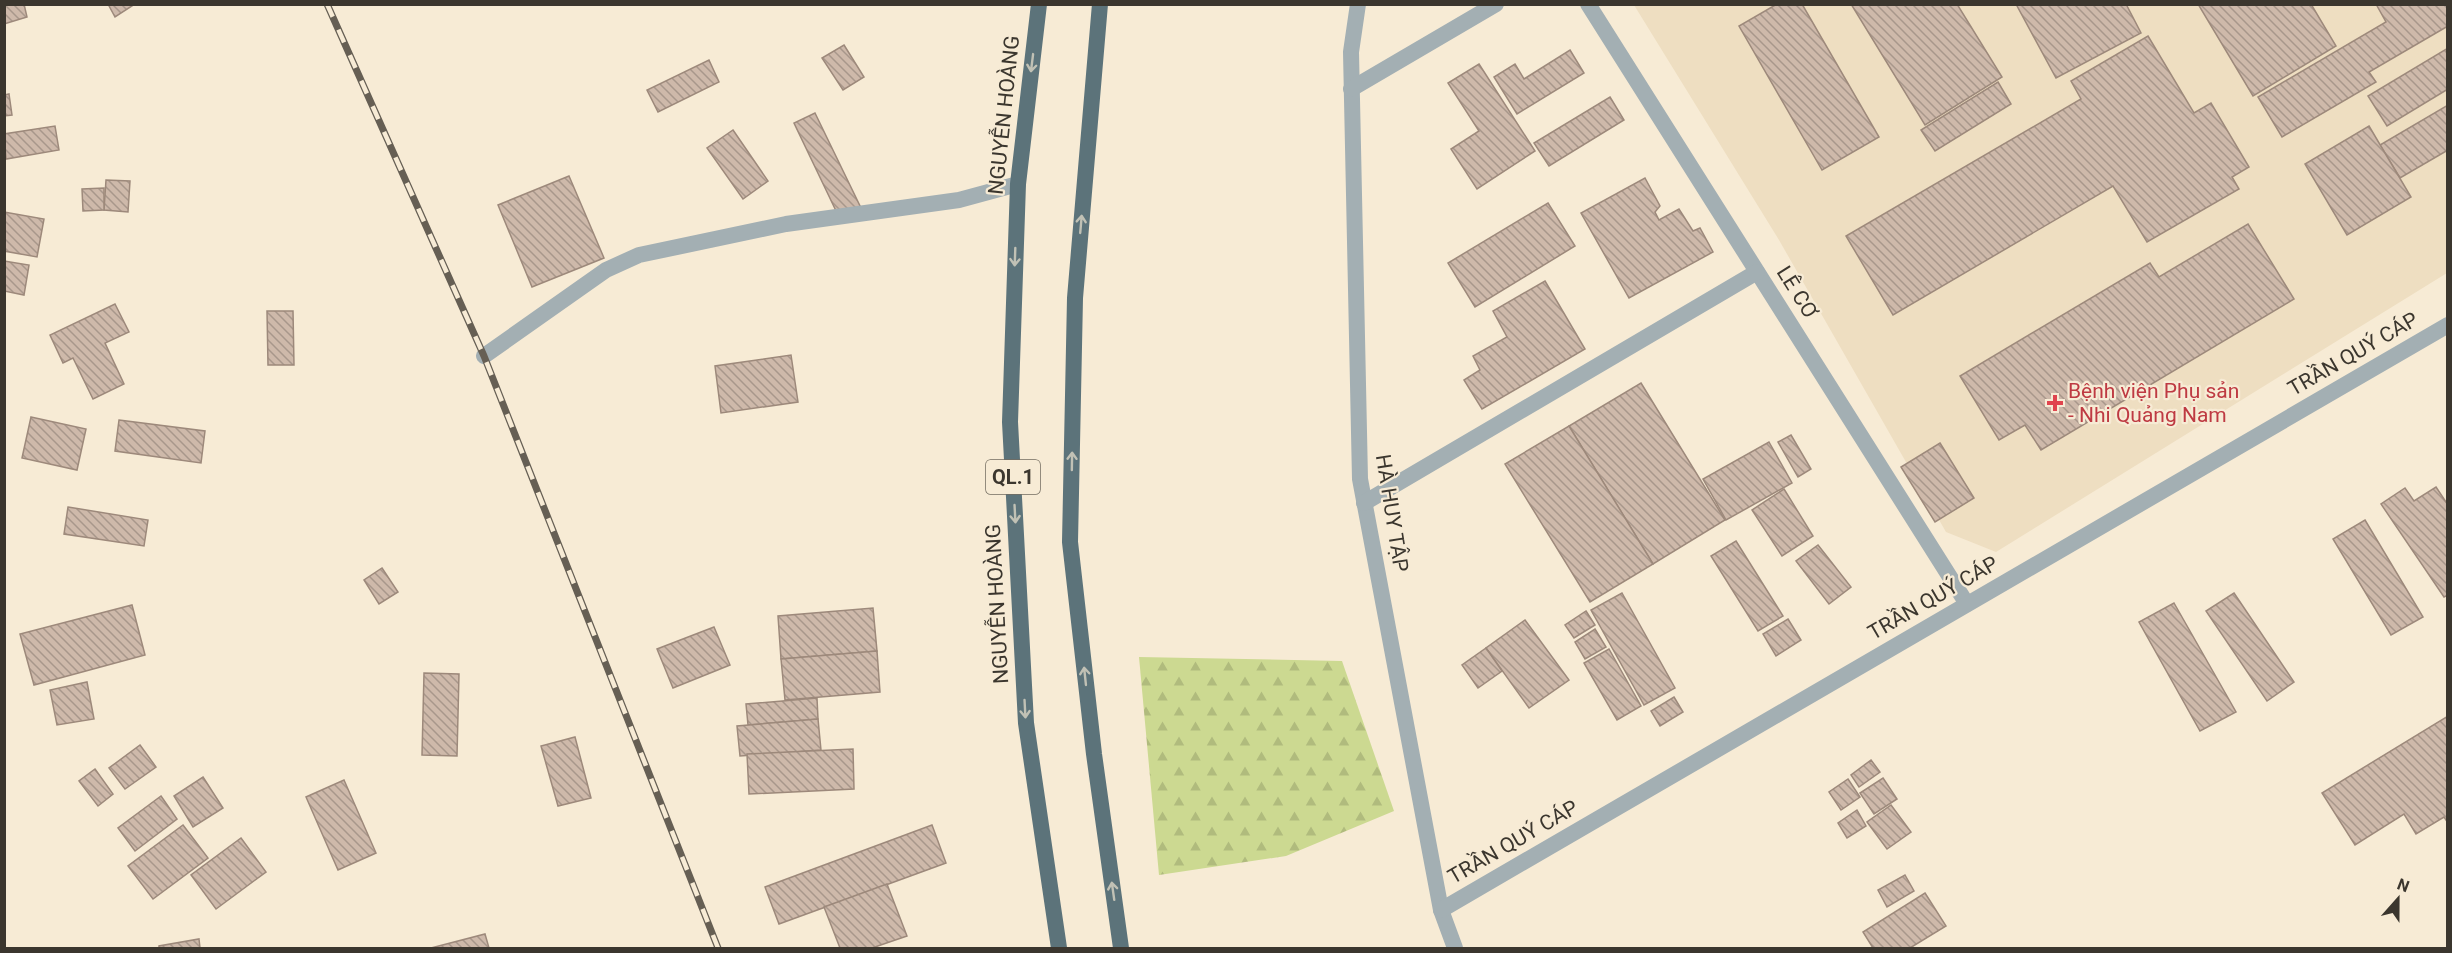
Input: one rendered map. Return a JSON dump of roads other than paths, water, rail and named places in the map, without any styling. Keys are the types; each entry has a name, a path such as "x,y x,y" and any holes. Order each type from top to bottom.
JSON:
{"highway":[{"name":"NGUYỄN HOÀNG","path":"1039,4 1017,184 1010,422 1026,723 1059,948"},
{"name":"QL.1","path":"1100,4 1075,298 1070,542 1094,754 1121,948"}],"street":[{"name":"HÀ HUY TẬP","path":"1358,4 1351,52 1351,89 1360,479 1441,910 1455,948"},
{"path":"1351,89 1496,4"},
{"name":"LÊ CƠ","path":"1588,4 1967,604"},
{"path":"484,356 606,270 639,255 786,224 959,200 1017,184"},
{"path":"1364,503 1757,272"},
{"name":"TRẦN QUÝ CÁP","path":"1441,910 2448,325"}],"railway":[{"path":"327,4 484,356 718,948"}],"place":[{"name":"Bệnh viện Phụ sản - Nhi Quảng Nam","path":"2055,403"}]}
